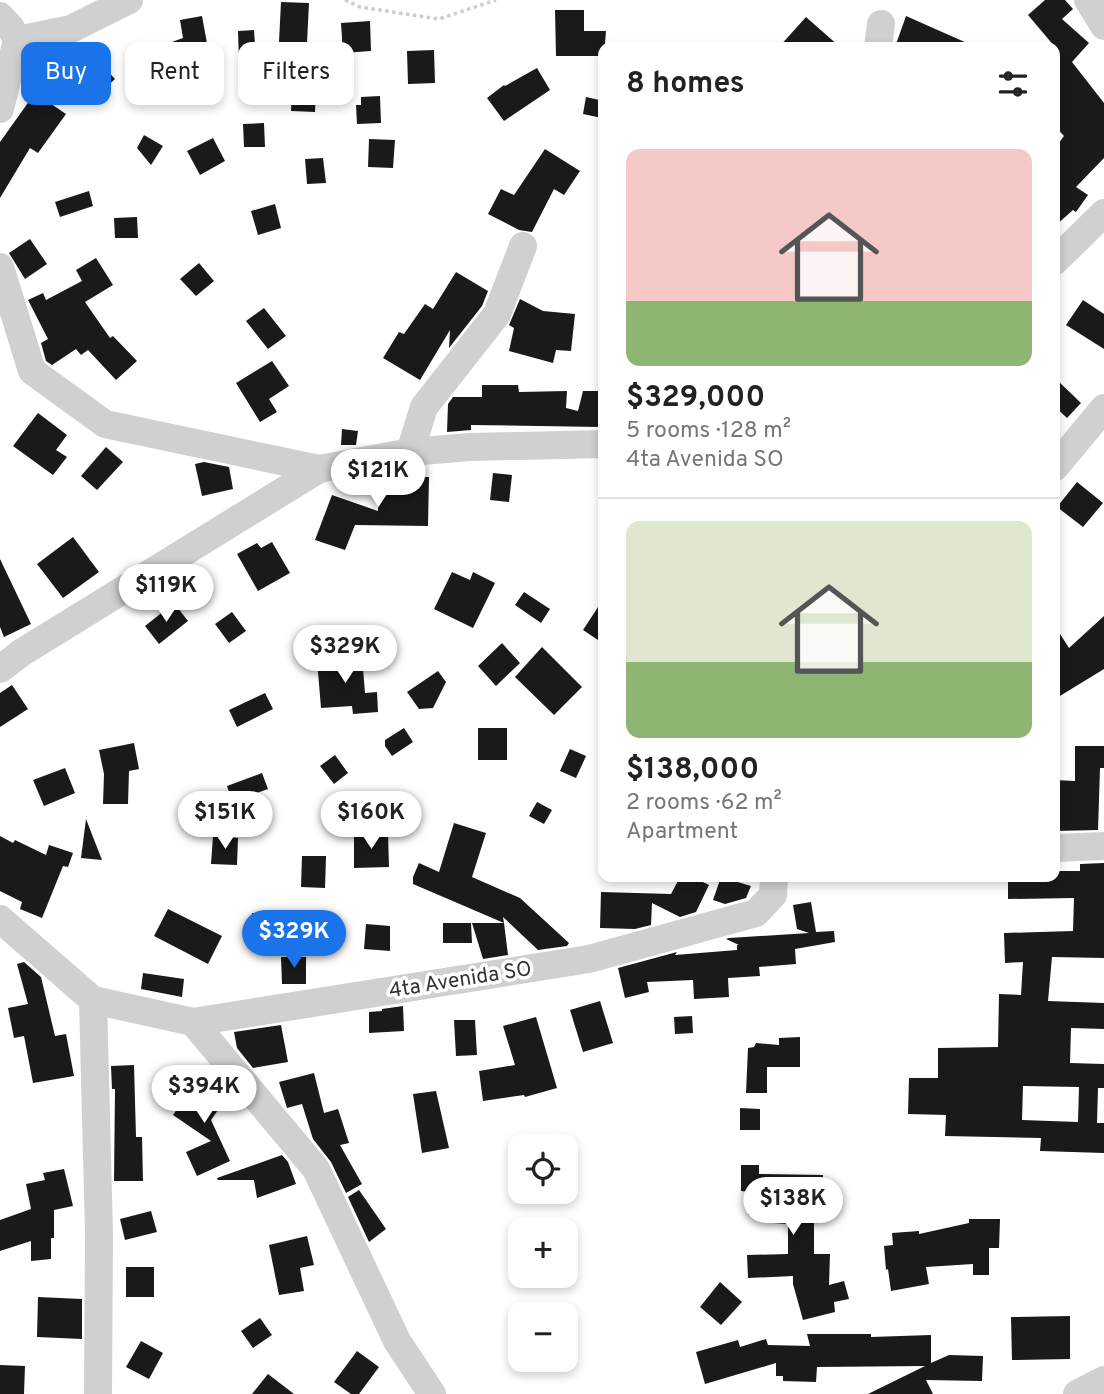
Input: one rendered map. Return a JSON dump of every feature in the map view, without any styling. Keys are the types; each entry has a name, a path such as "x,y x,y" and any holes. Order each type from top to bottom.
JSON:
{"street":[{"path":"17,40 71,29 129,0"},
{"path":"1088,0 1104,26"},
{"path":"0,16 17,40 0,109"},
{"path":"1060,256 1104,213"},
{"path":"410,452 424,407 497,314 523,246"},
{"path":"0,267 32,371 105,424 319,469"},
{"path":"1060,461 1104,408"},
{"path":"0,669 21,653 319,469 410,452 470,447 598,444"},
{"path":"1060,848 1104,846"},
{"name":"4ta Avenida SO","path":"93,1000 193,1022 589,959 756,913 773,895 774,882"},
{"path":"0,919 93,1000 99,1234 99,1394"},
{"path":"193,1022 316,1169 397,1342 432,1394"},
{"path":"1077,1394 1104,1380"}],"path":[{"path":"345,0 360,7 439,19 496,0"}],"building":[{"path":"1045,0 1065,0 1073,9 1062,19 1089,43 1072,62 1104,103 1104,158 1076,187 1088,195 1076,212 1073,210 1060,222 1060,141 1064,136 1060,132 1060,42 1051,42 1028,15"},
{"path":"281,2 309,3 307,42 279,42"},
{"path":"555,10 584,10 584,31 606,31 605,42 598,42 598,56 556,56"},
{"path":"202,16 207,42 172,42 183,38 180,20"},
{"path":"906,16 965,42 897,42"},
{"path":"806,17 834,42 784,42"},
{"path":"370,21 371,51 354,52 354,42 342,42 341,23"},
{"path":"254,30 255,42 238,42 238,31"},
{"path":"434,50 435,83 408,84 407,51"},
{"path":"537,68 550,90 504,121 487,98 504,85"},
{"path":"380,96 381,123 357,124 356,105 361,105 361,97"},
{"path":"586,97 598,100 598,117 583,114"},
{"path":"26,105 53,105 66,114 38,153 30,148 0,198 0,142"},
{"path":"291,105 315,105 315,112 291,111"},
{"path":"264,123 265,147 244,147 243,124"},
{"path":"144,135 163,146 151,165 137,148"},
{"path":"213,138 225,161 200,175 187,151"},
{"path":"369,139 395,140 393,168 368,167"},
{"path":"545,149 580,171 564,195 554,189 532,232 519,230 488,214 501,189 514,195"},
{"path":"323,158 326,183 307,184 305,159"},
{"path":"89,191 93,206 60,217 55,202"},
{"path":"275,204 281,228 258,235 251,211"},
{"path":"137,217 138,238 115,238 114,218"},
{"path":"30,239 47,264 25,279 9,253"},
{"path":"96,258 113,285 85,302 110,338 113,336 137,361 116,380 88,350 81,355 76,349 52,365 46,361 41,343 48,339 28,300 43,293 46,300 82,281 76,270"},
{"path":"199,263 214,281 196,296 180,279"},
{"path":"456,272 488,291 482,306 449,348 450,330 420,380 383,358 399,332 404,334 425,304 433,309"},
{"path":"520,299 543,311 575,314 571,351 556,350 553,363 509,351 514,328 509,325"},
{"path":"1083,300 1104,314 1104,349 1066,325"},
{"path":"264,308 286,336 268,349 246,321"},
{"path":"272,361 289,386 269,399 277,412 260,422 236,383"},
{"path":"1060,383 1081,403 1067,418 1060,412"},
{"path":"482,385 518,385 519,392 567,391 566,408 578,411 583,391 598,391 598,427 471,425 471,430 447,432 448,404 453,397 482,397"},
{"path":"38,413 67,435 56,450 67,457 53,475 13,446"},
{"path":"342,429 358,431 356,445 341,445"},
{"path":"106,447 123,462 97,490 81,476"},
{"path":"204,462 229,467 233,489 202,496 195,464"},
{"path":"405,470 405,477 429,477 428,526 355,525 345,550 315,540 332,495 378,511 379,475"},
{"path":"493,473 512,475 509,502 490,500"},
{"path":"1077,482 1103,503 1083,527 1060,509 1060,503"},
{"path":"73,537 99,572 63,598 37,564"},
{"path":"272,542 290,573 258,591 237,554 257,543 261,548"},
{"path":"0,559 31,624 4,637 0,627"},
{"path":"193,567 200,576 181,589 174,578"},
{"path":"452,572 470,580 473,572 495,583 473,628 434,609"},
{"path":"524,592 550,609 541,623 515,605"},
{"path":"174,603 188,621 159,644 145,626"},
{"path":"598,607 598,640 583,630"},
{"path":"232,612 246,631 229,643 215,624"},
{"path":"1104,616 1104,669 1060,696 1060,634 1069,648"},
{"path":"502,643 520,663 496,686 478,666"},
{"path":"542,647 582,687 554,715 515,677"},
{"path":"362,656 365,693 377,692 378,712 353,714 352,706 321,708 317,660"},
{"path":"438,671 446,682 433,708 419,709 407,692"},
{"path":"12,685 28,709 0,727 0,693"},
{"path":"265,693 273,709 237,727 229,710"},
{"path":"404,728 413,742 392,756 385,746 385,740"},
{"path":"478,728 507,728 507,760 478,760"},
{"path":"134,743 139,769 129,771 128,804 103,804 104,774 99,750"},
{"path":"1075,746 1104,746 1104,768 1100,768 1098,830 1060,831 1060,780 1075,781"},
{"path":"570,749 586,756 576,778 560,771"},
{"path":"335,755 348,773 334,784 320,766"},
{"path":"65,768 75,793 44,806 33,780"},
{"path":"262,773 268,789 232,802 227,786"},
{"path":"537,802 552,810 544,824 529,816"},
{"path":"86,819 102,860 81,858"},
{"path":"454,823 486,833 472,877 520,898 569,943 567,946 538,950 503,917 504,923 413,884 419,863 439,872"},
{"path":"388,833 389,867 354,868 354,834"},
{"path":"0,836 46,855 49,845 73,853 68,867 63,866 42,918 20,909 22,902 0,891"},
{"path":"213,836 238,838 237,865 211,864"},
{"path":"302,856 326,856 325,888 301,887"},
{"path":"1104,863 1104,958 1052,957 1048,1001 1104,1003 1104,1029 1071,1028 1070,1063 1104,1064 1104,1088 1098,1088 1097,1123 1104,1123 1104,1153 1040,1151 1041,1138 945,1136 946,1115 908,1114 909,1078 938,1078 938,1048 998,1047 999,994 1021,995 1023,962 1005,963 1004,933 1073,931 1074,898 1008,899 1008,882 1060,882 1060,871 1080,871 1080,864","holes":["1023,1086 1079,1087 1078,1122 1022,1120"]},
{"path":"677,882 703,882 709,885 696,912 680,917 652,903 651,925 635,929 600,928 601,892 671,894"},
{"path":"719,882 738,882 751,886 746,898 725,904 713,900"},
{"path":"811,902 816,932 834,931 835,942 795,949 796,964 759,967 760,976 728,978 729,997 694,999 693,980 647,982 649,992 625,998 618,968 677,952 675,955 737,950 739,945 726,939 729,938 809,933 797,929 793,905"},
{"path":"168,909 222,936 208,964 154,936"},
{"path":"252,913 278,916 276,938 250,935"},
{"path":"443,923 471,923 472,943 443,943"},
{"path":"472,923 504,923 508,955 483,959"},
{"path":"366,924 390,926 390,951 364,949"},
{"path":"281,957 306,957 306,984 282,984"},
{"path":"24,962 41,977 55,1036 66,1034 74,1076 33,1083 24,1036 14,1038 8,1008 28,1004 17,964"},
{"path":"143,973 184,979 182,997 141,989"},
{"path":"600,1001 613,1043 583,1052 570,1010"},
{"path":"403,1006 404,1031 369,1033 369,1012"},
{"path":"692,1016 693,1033 675,1034 674,1017"},
{"path":"536,1017 557,1088 525,1097 483,1101 479,1071 515,1065 503,1026"},
{"path":"454,1020 475,1020 477,1055 456,1056"},
{"path":"281,1025 288,1062 253,1068 237,1048 234,1032"},
{"path":"800,1037 800,1067 767,1067 767,1093 746,1093 748,1048 754,1047 756,1043 779,1045 779,1038"},
{"path":"134,1065 136,1137 142,1137 143,1181 114,1181 115,1089 112,1089 111,1066"},
{"path":"314,1073 324,1113 338,1109 349,1143 340,1145 362,1184 346,1193 331,1162 313,1139 302,1104 287,1108 279,1082"},
{"path":"199,1077 227,1097 211,1120 230,1161 197,1176 186,1152 211,1141 173,1115"},
{"path":"436,1091 449,1148 422,1153 413,1094"},
{"path":"740,1108 760,1109 760,1130 740,1130"},
{"path":"282,1155 288,1162 296,1184 257,1198 254,1180 217,1178"},
{"path":"741,1165 759,1165 759,1174 823,1175 822,1200 814,1200 814,1254 830,1254 829,1285 844,1281 849,1299 834,1302 835,1312 803,1320 793,1276 748,1278 747,1255 788,1254 788,1224 759,1222 759,1215 748,1215 749,1192 741,1191"},
{"path":"64,1169 73,1206 54,1210 51,1259 31,1261 31,1241 0,1251 0,1220 31,1209 26,1184 45,1180 43,1173"},
{"path":"359,1190 386,1229 369,1242 348,1197"},
{"path":"151,1211 157,1232 125,1240 120,1219"},
{"path":"969,1219 1000,1219 999,1248 989,1248 989,1275 973,1275 973,1264 926,1267 929,1284 891,1291 884,1246 893,1245 892,1233 919,1231 919,1234 969,1223"},
{"path":"307,1236 314,1265 300,1268 304,1291 279,1295 269,1245"},
{"path":"126,1267 154,1267 154,1297 126,1297"},
{"path":"720,1282 742,1302 721,1325 700,1307"},
{"path":"38,1297 82,1299 82,1339 37,1337"},
{"path":"1070,1316 1070,1359 1012,1360 1011,1317"},
{"path":"260,1318 272,1335 253,1348 241,1331"},
{"path":"807,1334 871,1334 871,1337 931,1335 931,1363 949,1355 983,1356 982,1381 926,1380 933,1394 868,1394 925,1366 817,1367 816,1382 783,1381 783,1376 776,1376 776,1363 705,1384 696,1352 738,1340 740,1347 766,1339 768,1345 810,1346"},
{"path":"141,1341 163,1353 149,1379 126,1367"},
{"path":"357,1351 379,1367 359,1394 351,1394 334,1382"},
{"path":"0,1365 25,1366 24,1394 0,1394"},
{"path":"268,1374 294,1394 252,1394"}]}
